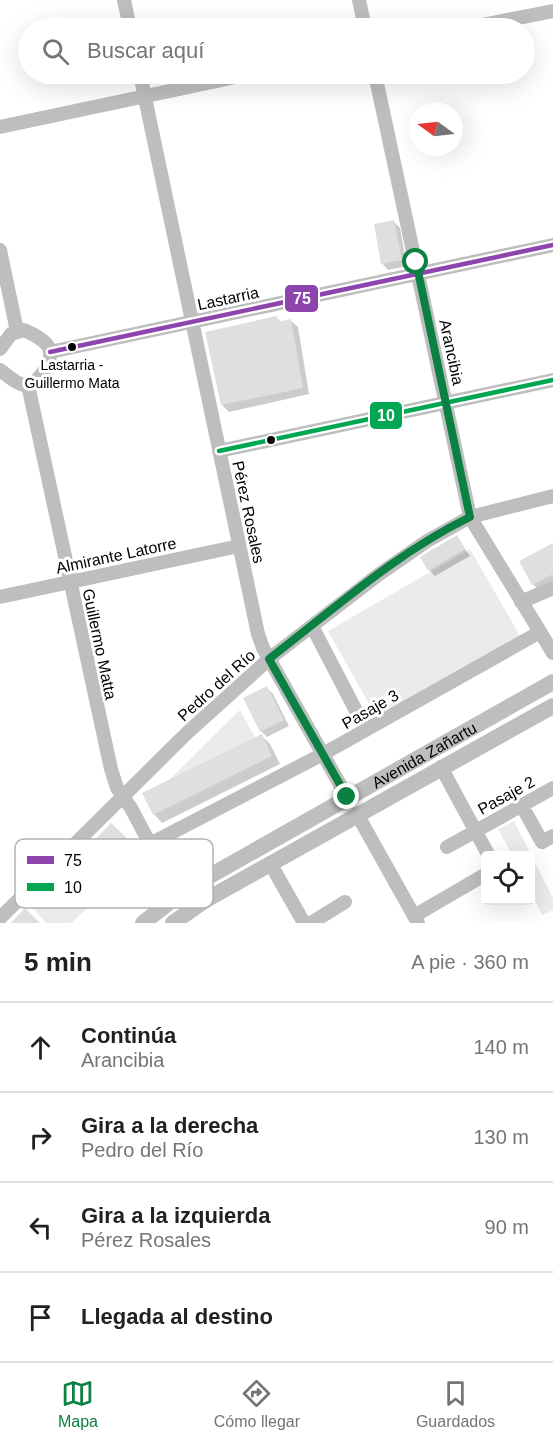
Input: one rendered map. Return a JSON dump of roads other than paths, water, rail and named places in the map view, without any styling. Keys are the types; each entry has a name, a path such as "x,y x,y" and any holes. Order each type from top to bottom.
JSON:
{"street":[{"path":"124,0 128,18"},
{"path":"359,0 363,18"},
{"path":"518,18 553,11"},
{"name":"Pérez Rosales","path":"142,84 258,634 269,659 347,797"},
{"path":"0,127 200,84"},
{"name":"Arancibia","path":"377,84 470,517 553,653"},
{"name":"Lastarria","path":"51,352 553,245"},
{"path":"0,250 17,331"},
{"path":"0,350 8,337 17,331 27,331 46,344 51,352 49,361 36,382 28,385 21,384 0,370"},
{"path":"219,451 553,380"},
{"name":"Guillermo Matta","path":"28,385 111,769 121,796 147,839"},
{"name":"Pedro del Río","path":"78,839 121,796 269,659 410,552 470,517 553,496"},
{"name":"Almirante Latorre","path":"0,597 239,546"},
{"path":"521,602 553,588"},
{"path":"312,626 366,730"},
{"name":"Pasaje 3","path":"160,839 323,754 540,632"},
{"name":"Avenida Zañartu","path":"213,874 553,682"},
{"name":"Avenida Zañartu","path":"213,902 270,863 553,706"},
{"name":"Pasaje 2","path":"441,768 476,831"},
{"name":"Pasaje 2","path":"447,847 553,788"},
{"path":"522,806 542,842 553,836"},
{"path":"357,814 416,920 481,877"},
{"path":"476,831 487,851"},
{"path":"270,863 304,923"},
{"path":"311,923 332,918 345,902"},
{"name":"Pedro del Río","path":"0,918 15,903"},
{"name":"Avenida Zañartu","path":"142,923 161,908"},
{"name":"Avenida Zañartu","path":"173,923 191,917 204,908"}],"place":[{"name":"Lastarria - Guillermo Mata","path":"72,347"}]}
